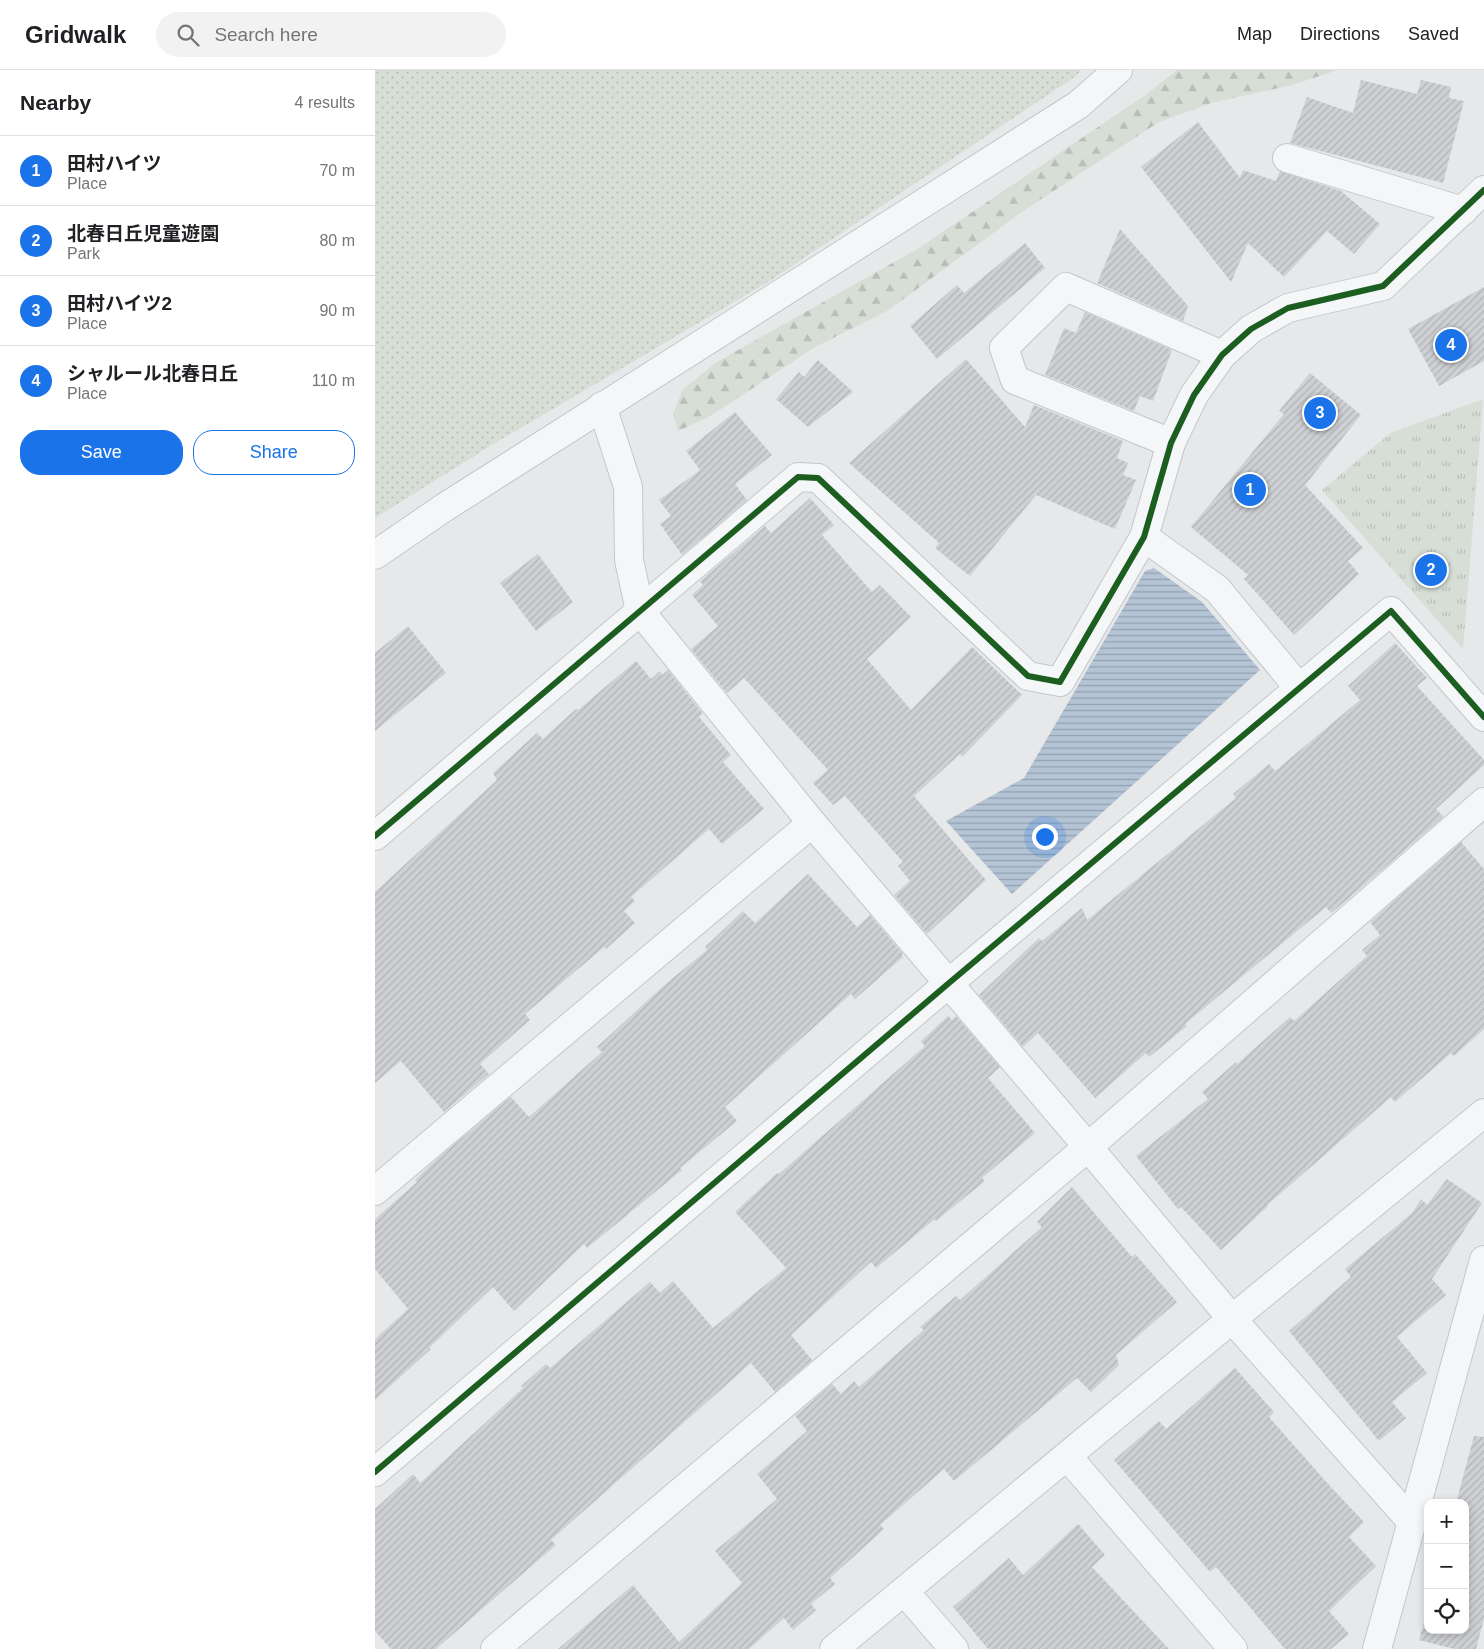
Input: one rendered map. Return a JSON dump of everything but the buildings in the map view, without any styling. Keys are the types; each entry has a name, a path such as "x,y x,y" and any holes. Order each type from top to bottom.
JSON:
{"street":[{"path":"375,555 445,507 602,406 1078,105 1118,70"},
{"path":"1287,158 1463,211"},
{"path":"375,836 798,477 818,478 1028,676 1060,682 1143,537 1171,443 1194,395 1223,355 1251,329 1287,308 1383,286 1484,190"},
{"path":"1171,443 1015,380 1004,348 1066,287 1223,355"},
{"path":"602,406 628,487 629,560 640,611 812,823 949,982 1232,1319 1411,1522"},
{"path":"1143,537 1217,589 1299,688"},
{"path":"375,1472 949,982 1391,611 1484,717"},
{"path":"495,1649 1088,1147 1484,802"},
{"path":"375,1191 812,823"},
{"path":"834,1649 1484,1113"},
{"path":"1377,1649 1411,1522 1476,1323 1484,1260"},
{"path":"1067,1456 1233,1649"},
{"path":"904,1591 954,1649"}],"green space":[{"path":"375,70 1081,70 1076,76 768,282 490,446 375,518"},
{"path":"1177,70 1338,70 1292,85 1211,103 1159,122 1026,209 887,311 815,347 709,417 678,431 673,414 683,389 717,362 919,248 1147,94"},
{"path":"1483,399 1463,649 1322,490 1391,433"}],"water":[{"path":"1154,568 1202,602 1260,670 1012,894 946,821 1024,778 1145,571"}],"cycle path":[{"path":"375,836 798,477 818,478 1028,676 1060,682 1144,537 1171,443 1194,395 1222,355 1251,329 1288,308 1383,286 1484,190"},
{"path":"375,1472 949,983 1391,611 1484,717"}],"place":[{"name":"シャルール北春日丘","path":"1451,345"},
{"name":"田村ハイツ2","path":"1320,413"},
{"name":"田村ハイツ","path":"1250,490"},
{"name":"北春日丘児童遊園","path":"1431,570"}]}
